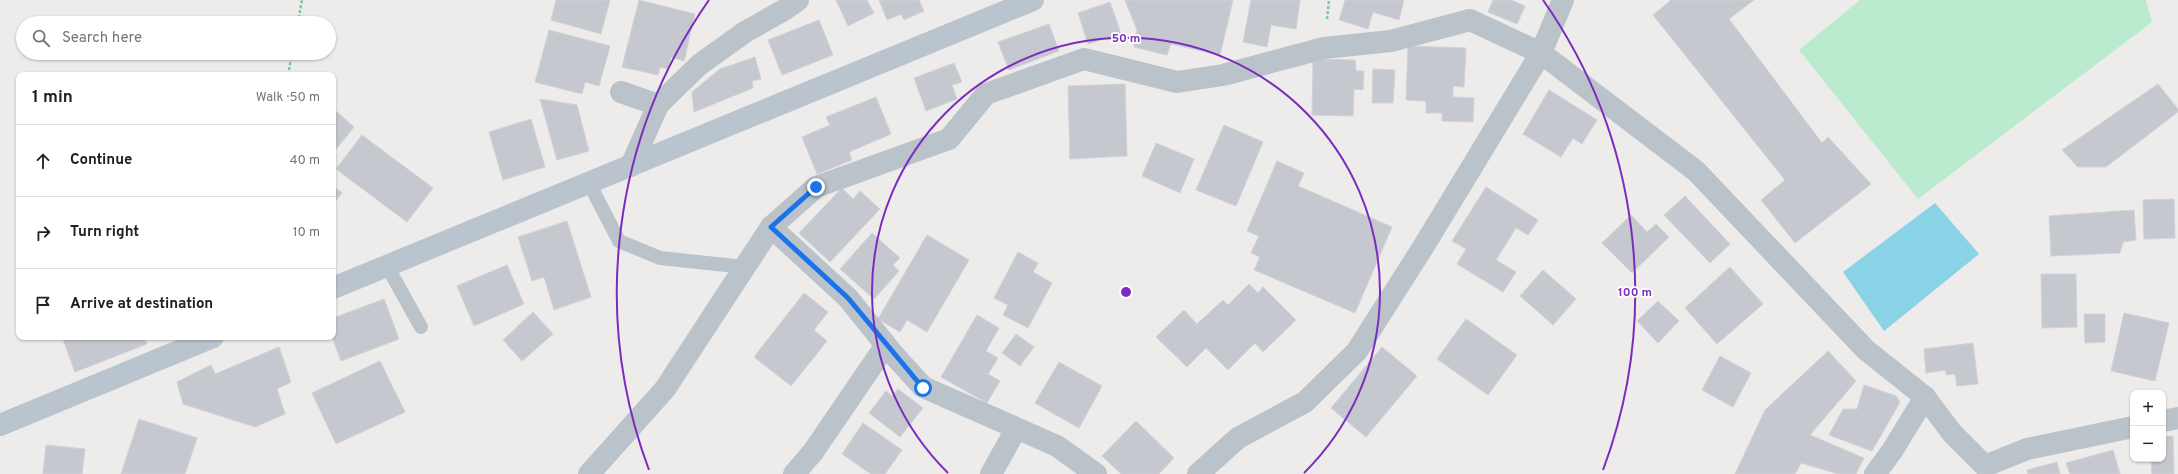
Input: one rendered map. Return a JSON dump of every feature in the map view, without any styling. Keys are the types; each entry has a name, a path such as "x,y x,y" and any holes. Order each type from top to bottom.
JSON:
{"street":[{"path":"630,166 658,105 699,65 745,32 784,10 798,0"},
{"path":"336,287 630,166 1004,5 1032,0"},
{"path":"1198,474 1238,438 1305,402 1357,351 1425,244 1541,53 1563,0"},
{"path":"588,474 665,389 771,227 816,187 949,139 986,94 1084,59 1177,82 1223,75 1324,48 1391,41 1470,20 1541,53 1696,171 1866,350 1925,397 1952,433 1987,470 2026,449 2130,428"},
{"path":"621,92 658,105"},
{"path":"771,227 848,298 923,388 1056,446 1096,474"},
{"path":"0,425 206,340"},
{"path":"794,474 813,452 886,345"},
{"path":"1875,474 1892,451 1925,397"},
{"path":"2166,420 2178,418"},
{"path":"991,474 1016,429"}],"lane":[{"path":"589,183 619,242 660,258 745,267"},
{"path":"388,266 421,326"}],"path":[{"path":"299,16 302,0"},
{"path":"289,72 291,60"}],"green space":[{"path":"1860,0 2146,0 2152,22 1918,199 1799,50"}],"water":[{"path":"1935,203 1979,254 1884,331 1843,272"}],"building":[{"path":"556,0 610,0 601,34 551,20"},
{"path":"639,0 695,14 684,61 671,57 668,69 660,67 658,75 622,67"},
{"path":"836,0 867,0 874,13 848,26"},
{"path":"879,0 919,0 924,11 904,20 901,14 887,20"},
{"path":"1125,0 1233,0 1220,55 1171,44 1167,55 1134,47 1137,30"},
{"path":"1251,0 1300,0 1296,29 1271,25 1267,47 1243,42"},
{"path":"1345,0 1404,0 1399,20 1373,12 1368,29 1339,20"},
{"path":"1493,0 1511,0 1525,6 1517,24 1488,12"},
{"path":"1669,0 1754,0 1729,19 1822,143 1828,137 1871,184 1795,243 1761,200 1785,180 1653,15 1670,1"},
{"path":"1110,2 1121,34 1088,44 1078,13"},
{"path":"819,20 833,55 782,75 768,40"},
{"path":"1049,24 1059,51 1009,70 998,42"},
{"path":"549,30 610,46 599,86 585,82 582,94 535,82"},
{"path":"1408,46 1466,48 1464,87 1453,86 1453,97 1474,98 1473,122 1442,121 1442,113 1426,113 1426,101 1406,100"},
{"path":"755,57 761,79 752,81 753,88 694,112 692,92 720,69"},
{"path":"1313,59 1355,60 1356,71 1364,71 1363,90 1354,89 1353,116 1312,115"},
{"path":"954,63 962,82 952,85 957,99 926,111 914,78"},
{"path":"1373,69 1395,70 1393,103 1372,103"},
{"path":"1125,84 1127,156 1070,159 1068,86"},
{"path":"2158,84 2178,109 2178,112 2106,167 2078,167 2062,150"},
{"path":"1549,90 1597,120 1582,144 1573,138 1561,157 1523,134"},
{"path":"876,97 891,134 849,152 852,160 817,174 802,137 830,125 826,117"},
{"path":"540,99 577,105 589,151 557,160"},
{"path":"336,111 354,127 336,149"},
{"path":"531,119 545,167 503,180 489,132"},
{"path":"1224,125 1263,142 1236,206 1196,190"},
{"path":"362,135 433,188 407,222 336,169"},
{"path":"1156,143 1194,159 1180,193 1142,176"},
{"path":"1277,161 1304,173 1298,186 1392,227 1355,313 1254,270 1260,257 1251,253 1259,236 1247,231"},
{"path":"1486,187 1538,220 1528,235 1516,228 1496,260 1516,272 1503,292 1457,264 1466,249 1452,241"},
{"path":"336,188 342,193 336,200"},
{"path":"842,188 853,199 860,191 880,209 830,262 799,233"},
{"path":"1685,196 1730,244 1710,263 1664,215"},
{"path":"2174,199 2175,238 2144,239 2143,200"},
{"path":"2134,210 2136,240 2123,242 2120,253 2051,256 2049,216"},
{"path":"1631,215 1647,232 1656,224 1669,237 1632,273 1602,243"},
{"path":"567,221 591,297 554,310 544,277 532,281 518,237"},
{"path":"872,233 900,258 893,265 899,271 874,299 840,269"},
{"path":"927,235 969,260 927,332 907,320 900,332 878,319"},
{"path":"1018,252 1038,263 1033,272 1052,283 1028,328 1003,315 1008,305 994,298"},
{"path":"507,265 524,304 474,326 457,286"},
{"path":"1730,267 1763,304 1717,344 1685,308"},
{"path":"1543,270 1576,299 1553,325 1520,296"},
{"path":"2041,274 2076,274 2077,327 2042,328"},
{"path":"1249,284 1258,293 1263,287 1296,320 1263,352 1255,343 1228,370 1206,348 1187,367 1156,337 1184,310 1197,324 1223,300 1228,305"},
{"path":"804,293 828,312 814,330 827,341 791,386 754,357"},
{"path":"384,299 399,339 341,361 333,340 336,340 336,317"},
{"path":"1658,301 1679,321 1658,343 1637,321"},
{"path":"533,312 553,334 522,361 503,340"},
{"path":"2124,313 2169,323 2155,381 2111,371"},
{"path":"2084,314 2105,314 2105,342 2085,343"},
{"path":"977,315 999,328 986,351 998,358 988,374 1000,381 987,403 941,377"},
{"path":"1466,319 1517,355 1488,395 1437,359"},
{"path":"1016,334 1034,347 1020,366 1002,353"},
{"path":"63,340 145,340 147,344 75,372"},
{"path":"1973,343 1978,384 1957,386 1955,374 1946,375 1946,370 1926,373 1924,349"},
{"path":"279,347 291,382 277,389 285,414 255,427 183,404 177,382 211,365 215,374"},
{"path":"1382,347 1417,376 1366,437 1331,408"},
{"path":"1828,351 1856,381 1810,435 1864,458 1856,474 1838,474 1801,463 1795,474 1735,474 1765,410"},
{"path":"1720,356 1751,373 1733,407 1702,390"},
{"path":"380,361 405,412 336,444 312,393"},
{"path":"1059,362 1102,386 1079,428 1035,403"},
{"path":"1864,385 1896,396 1900,402 1872,451 1829,435 1843,409 1857,409"},
{"path":"898,389 923,408 900,437 869,413 886,391 892,396"},
{"path":"139,419 197,438 185,474 121,474"},
{"path":"1136,421 1174,458 1159,474 1121,474 1102,456"},
{"path":"863,423 902,450 885,474 871,474 842,454"},
{"path":"2173,436 2174,474 2152,474 2151,462 2166,462 2166,437"},
{"path":"46,445 85,449 82,474 43,474"},
{"path":"2113,450 2120,474 2070,474 2066,463"},
{"path":"2057,462 2060,474 2028,474 2027,470"}],"route":[{"path":"816,187 771,227 848,298 893,354 923,388"}]}
